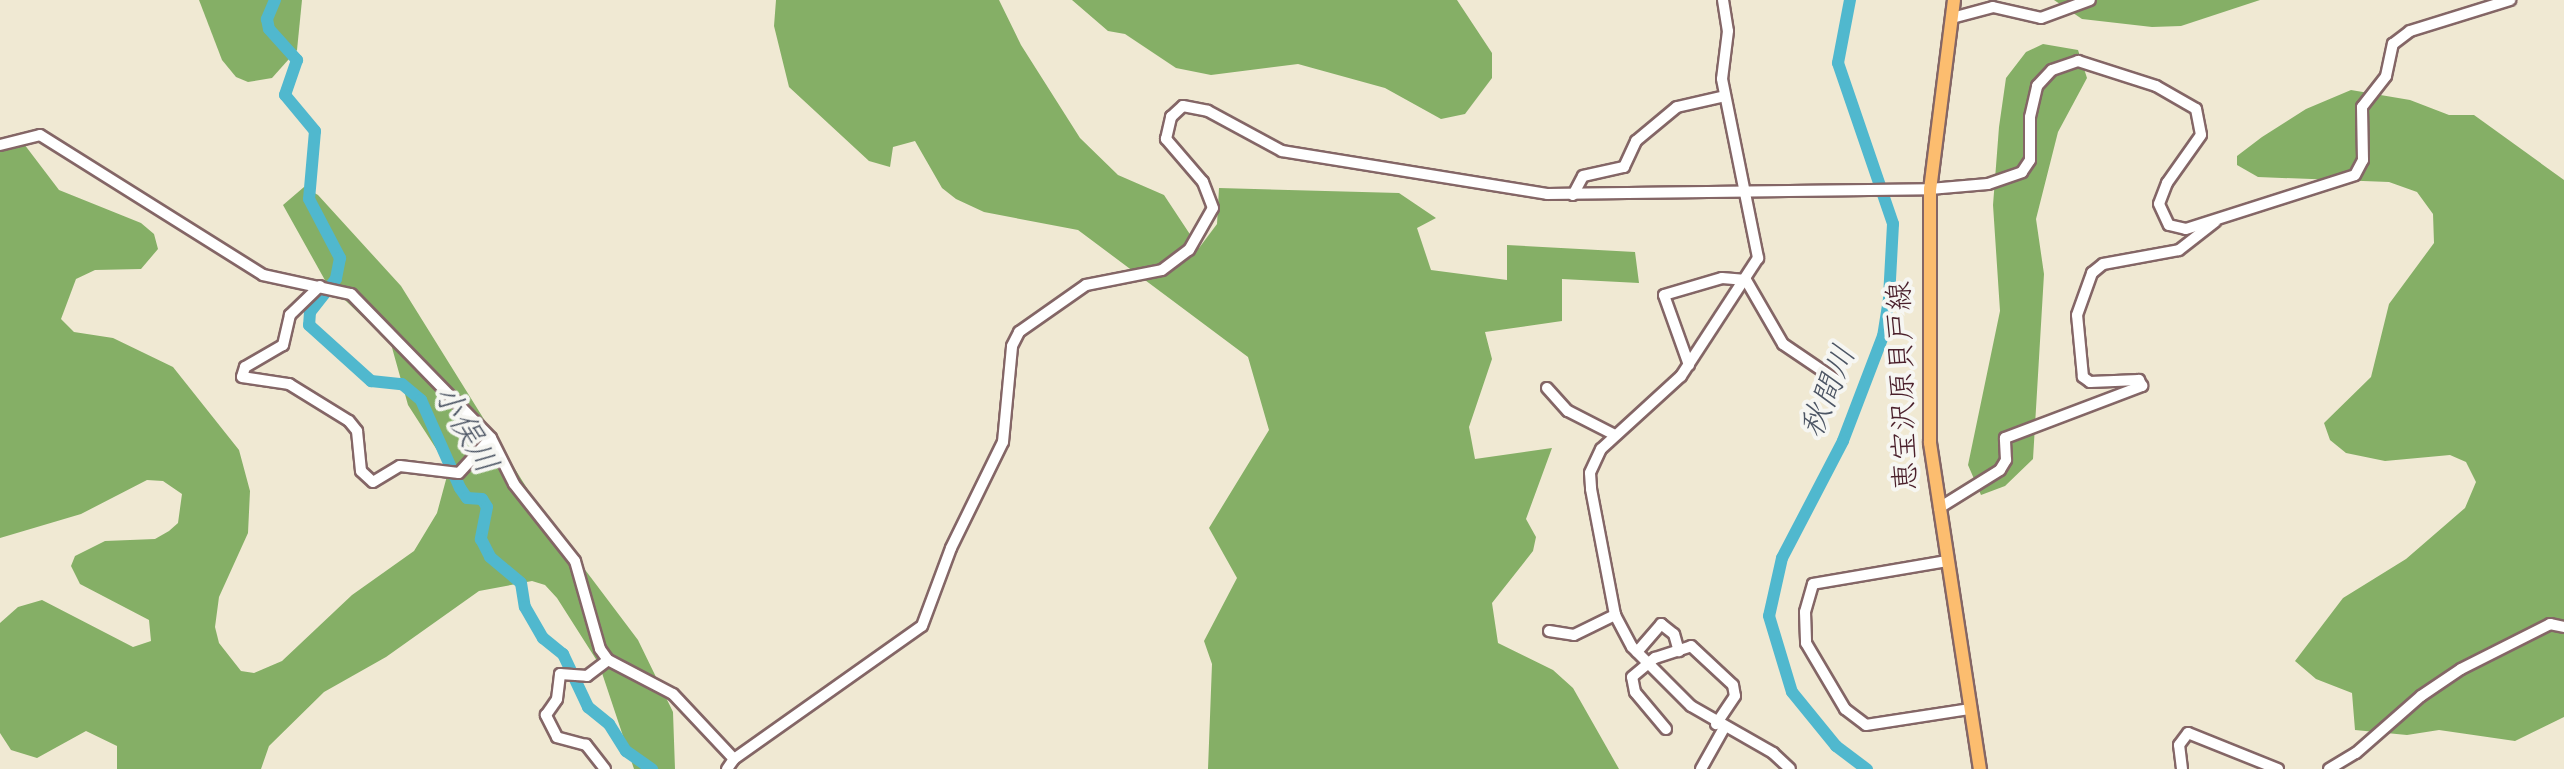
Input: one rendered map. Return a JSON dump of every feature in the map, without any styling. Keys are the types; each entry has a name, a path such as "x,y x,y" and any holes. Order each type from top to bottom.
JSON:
{"main road":[{"name":"恵宝沢原貝戸線","path":"1954,0 1930,189 1930,443 1980,769"}],"street":[{"path":"1723,0 1728,31 1725,96 1758,258 1689,365 1601,449 1590,473 1615,615 1637,652 1720,726 1773,753 1790,769"},
{"path":"1952,18 1993,7 2041,18 2090,0"},
{"path":"727,769 734,759 922,626 951,548 1003,442 1012,346 1019,332 1086,285 1162,270 1189,250 1213,208 1203,182 1166,139 1171,117 1183,106 1208,111 1282,151 1573,195 1930,189 1988,184 2022,172 2030,160 2030,117 2037,86 2052,70 2078,61 2156,86 2192,104 2202,123 2201,135 2167,183 2159,211 2175,228 2217,220 2355,175 2363,160 2362,107 2386,76 2393,44 2410,31 2510,0"},
{"path":"1573,195 1583,176 1624,167 1639,138 1677,107 1710,95 1725,96"},
{"path":"0,145 40,135 245,265 275,278 351,294 491,438 514,484 575,561 608,660 673,694 734,759"},
{"path":"1939,508 2000,470 2007,436 2142,386 2139,380 2090,382 2083,377 2077,315 2092,273 2103,264 2179,250 2203,236 2217,220"},
{"path":"1689,365 1664,295 1722,278 1746,280"},
{"path":"1746,280 1783,344 1839,382"},
{"path":"320,286 290,315 283,345 245,367 242,377 289,384 349,421 357,431 360,467 373,482 400,466 459,473 491,438"},
{"path":"1547,388 1568,411 1615,435"},
{"path":"1947,561 1813,584 1805,612 1806,643 1845,709 1866,725 1969,709"},
{"path":"1549,631 1574,635 1615,615"},
{"path":"1637,652 1661,624 1674,634 1679,651"},
{"path":"2329,769 2468,665 2550,624 2564,627"},
{"path":"1666,729 1632,685 1632,677 1649,665 1696,647 1733,685 1735,696 1701,769"},
{"path":"605,769 586,745 557,737 546,715 557,699 560,674 587,676 608,660"},
{"path":"2182,769 2179,745 2188,733 2278,769"}],"green space":[{"path":"199,0 302,0 297,50 272,78 248,82 236,77 222,60"},
{"path":"776,0 999,0 1021,45 1080,138 1118,175 1164,195 1199,248 1217,224 1219,188 1399,193 1436,218 1417,228 1431,270 1507,280 1507,245 1635,252 1639,283 1562,279 1562,321 1485,332 1492,359 1469,427 1475,459 1552,448 1526,519 1536,537 1533,551 1492,603 1498,643 1553,670 1573,688 1619,769 1208,769 1212,664 1204,641 1237,578 1209,528 1269,430 1248,357 1078,230 984,212 956,199 942,188 915,141 893,147 890,167 869,161 789,87 774,26"},
{"path":"1072,0 1457,0 1492,53 1492,78 1465,114 1441,119 1385,88 1298,64 1211,75 1176,68 1125,34 1108,31"},
{"path":"2054,0 2260,0 2181,26 2152,27 2082,19"},
{"path":"2043,44 2078,50 2087,78 2058,132 2036,219 2044,274 2033,459 2005,486 1981,495 1968,465 2000,311 1993,205 1999,127 2006,78 2026,52"},
{"path":"2351,90 2410,100 2449,115 2474,115 2564,180 2564,717 2515,741 2439,730 2407,735 2355,730 2352,693 2316,679 2295,661 2343,598 2406,559 2465,508 2476,482 2466,462 2450,455 2385,461 2346,453 2330,440 2324,423 2371,377 2389,304 2434,243 2433,214 2417,192 2389,182 2258,177 2237,165 2237,156 2262,137 2306,109"},
{"path":"10,136 21,140 59,190 141,223 154,234 158,249 141,269 95,270 76,279 61,319 74,332 113,338 173,367 239,450 250,491 248,533 219,597 215,627 219,643 241,671 254,673 282,661 352,595 414,551 437,513 447,476 446,464 408,405 391,344 326,282 283,205 304,187 318,195 401,286 543,514 638,640 673,712 675,769 634,769 599,664 557,598 545,585 532,581 479,591 386,657 324,692 269,746 261,769 117,769 117,746 86,731 37,758 11,750 0,733 0,623 18,607 42,600 133,647 151,641 149,620 80,584 71,566 75,556 105,541 155,539 169,531 178,523 182,494 163,481 147,480 81,514 0,538 0,138"}],"waterway":[{"name":"小俣川","path":"275,0 267,19 269,29 297,60 285,95 315,131 309,199 340,258 336,279 310,312 309,325 371,381 402,384 421,400 460,488 467,498 482,499 487,507 481,539 490,557 521,583 525,607 543,638 563,654 588,707 609,724 626,751 652,769"},
{"name":"秋間川","path":"1850,0 1838,63 1893,224 1889,299 1883,336 1843,441 1782,558 1769,616 1792,692 1836,746 1867,769"}]}
